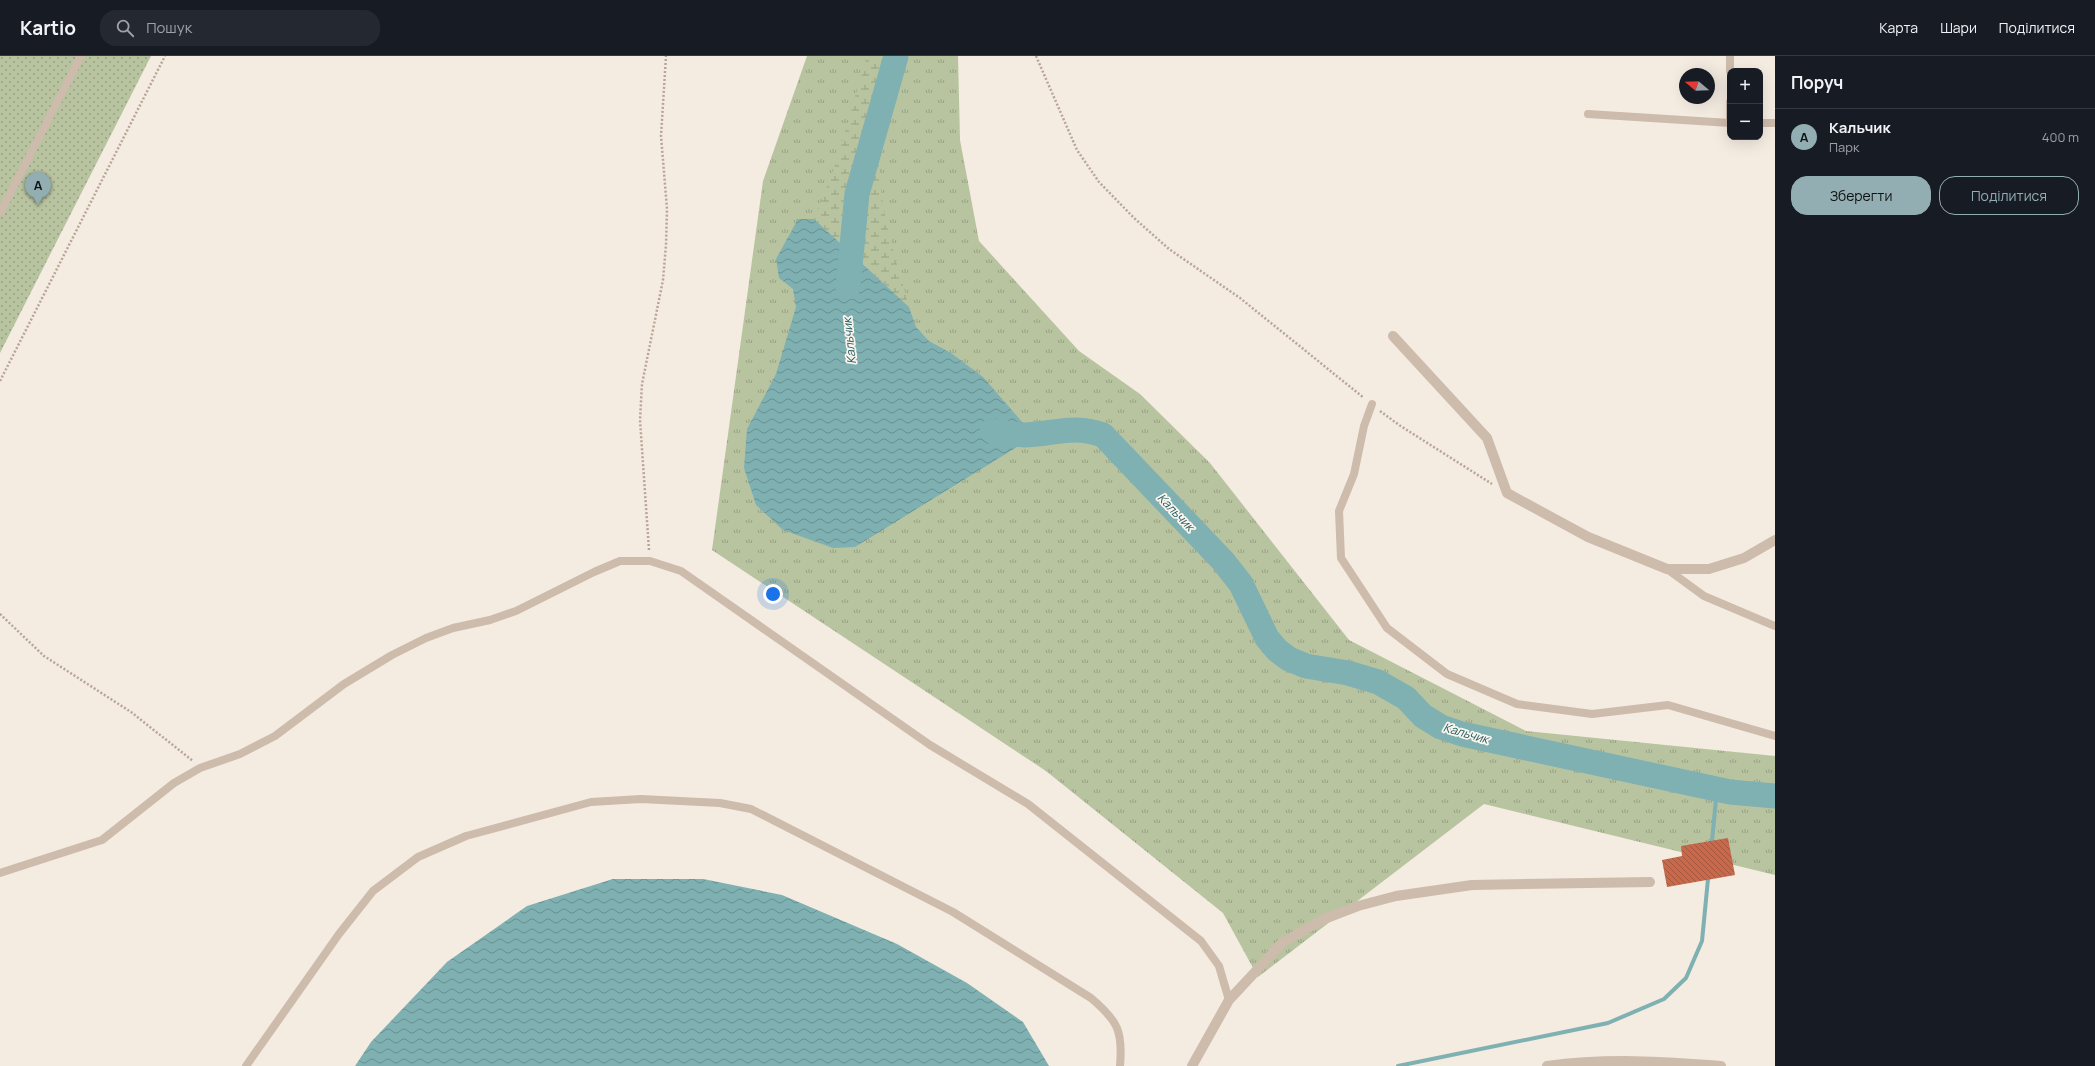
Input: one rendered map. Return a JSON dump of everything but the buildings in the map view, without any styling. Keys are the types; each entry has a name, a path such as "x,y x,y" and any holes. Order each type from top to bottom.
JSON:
{"street":[{"path":"1394,336 1487,438 1507,493 1588,537 1667,569 1709,569 1744,558 1775,540"},
{"path":"1192,1066 1229,1000 1283,942 1324,919 1358,906 1396,896 1472,885 1650,882"},
{"path":"1547,1066 1610,1061 1668,1062 1721,1066"}],"lane":[{"path":"0,213 81,56"},
{"path":"1730,56 1730,68"},
{"path":"1588,114 1727,123"},
{"path":"1763,123 1775,123"},
{"path":"1372,404 1364,426 1354,474 1339,511 1341,558 1387,628 1447,674 1517,704 1592,714 1668,705 1775,736"},
{"path":"0,873 102,840 174,783 200,768 240,754 275,736 344,684 392,655 426,638 452,628 490,620 516,611 594,572 620,561 650,560 681,571 930,746 1028,804 1201,942 1219,966 1229,1000"},
{"path":"1667,569 1704,596 1775,626"},
{"path":"246,1066 339,934 373,891 418,858 466,836 591,802 641,799 720,803 751,809 953,912 1091,998 1110,1014 1121,1036 1120,1066"}],"path":[{"path":"0,381 165,56"},
{"path":"650,560 640,420 642,384 663,280 666,245 667,209 661,136 666,56"},
{"path":"1036,56 1078,150 1099,182 1134,218 1169,249 1240,298 1399,425 1507,493"},
{"path":"0,614 44,656 131,712 200,768"}],"green space":[{"path":"0,56 151,56 0,353"},
{"path":"807,56 958,56 960,140 979,241 1079,351 1140,394 1210,463 1349,640 1526,731 1775,756 1775,875 1484,804 1258,977 1223,913 1046,771 712,550 763,181"},
{"path":"867,56 909,56 887,117 882,137 880,180 886,223 909,307 814,219 836,163"}],"water":[{"path":"798,219 814,219 909,307 916,327 929,341 951,353 983,377 1023,423 1026,435 1017,447 855,547 833,548 783,530 756,505 744,468 747,429 776,374 796,307 793,289 779,278 776,259"},
{"path":"613,879 703,879 782,895 897,944 967,983 1023,1022 1049,1066 355,1066 371,1042 447,962 527,906"}],"waterway":[{"name":"Кальчик","path":"848,287 857,194 896,56"},
{"name":"Кальчик","path":"992,431 1026,435 1064,430 1082,430 1103,435 1223,561 1241,584 1267,638 1277,650 1289,659 1306,666 1348,673 1378,682 1406,698 1423,716 1441,727 1462,734 1730,792 1775,796"},
{"path":"1712,841 1717,789"},
{"path":"1398,1066 1608,1023 1664,999 1686,978 1702,941 1708,879"}],"place":[{"name":"Кальчик","path":"38,205"}]}
